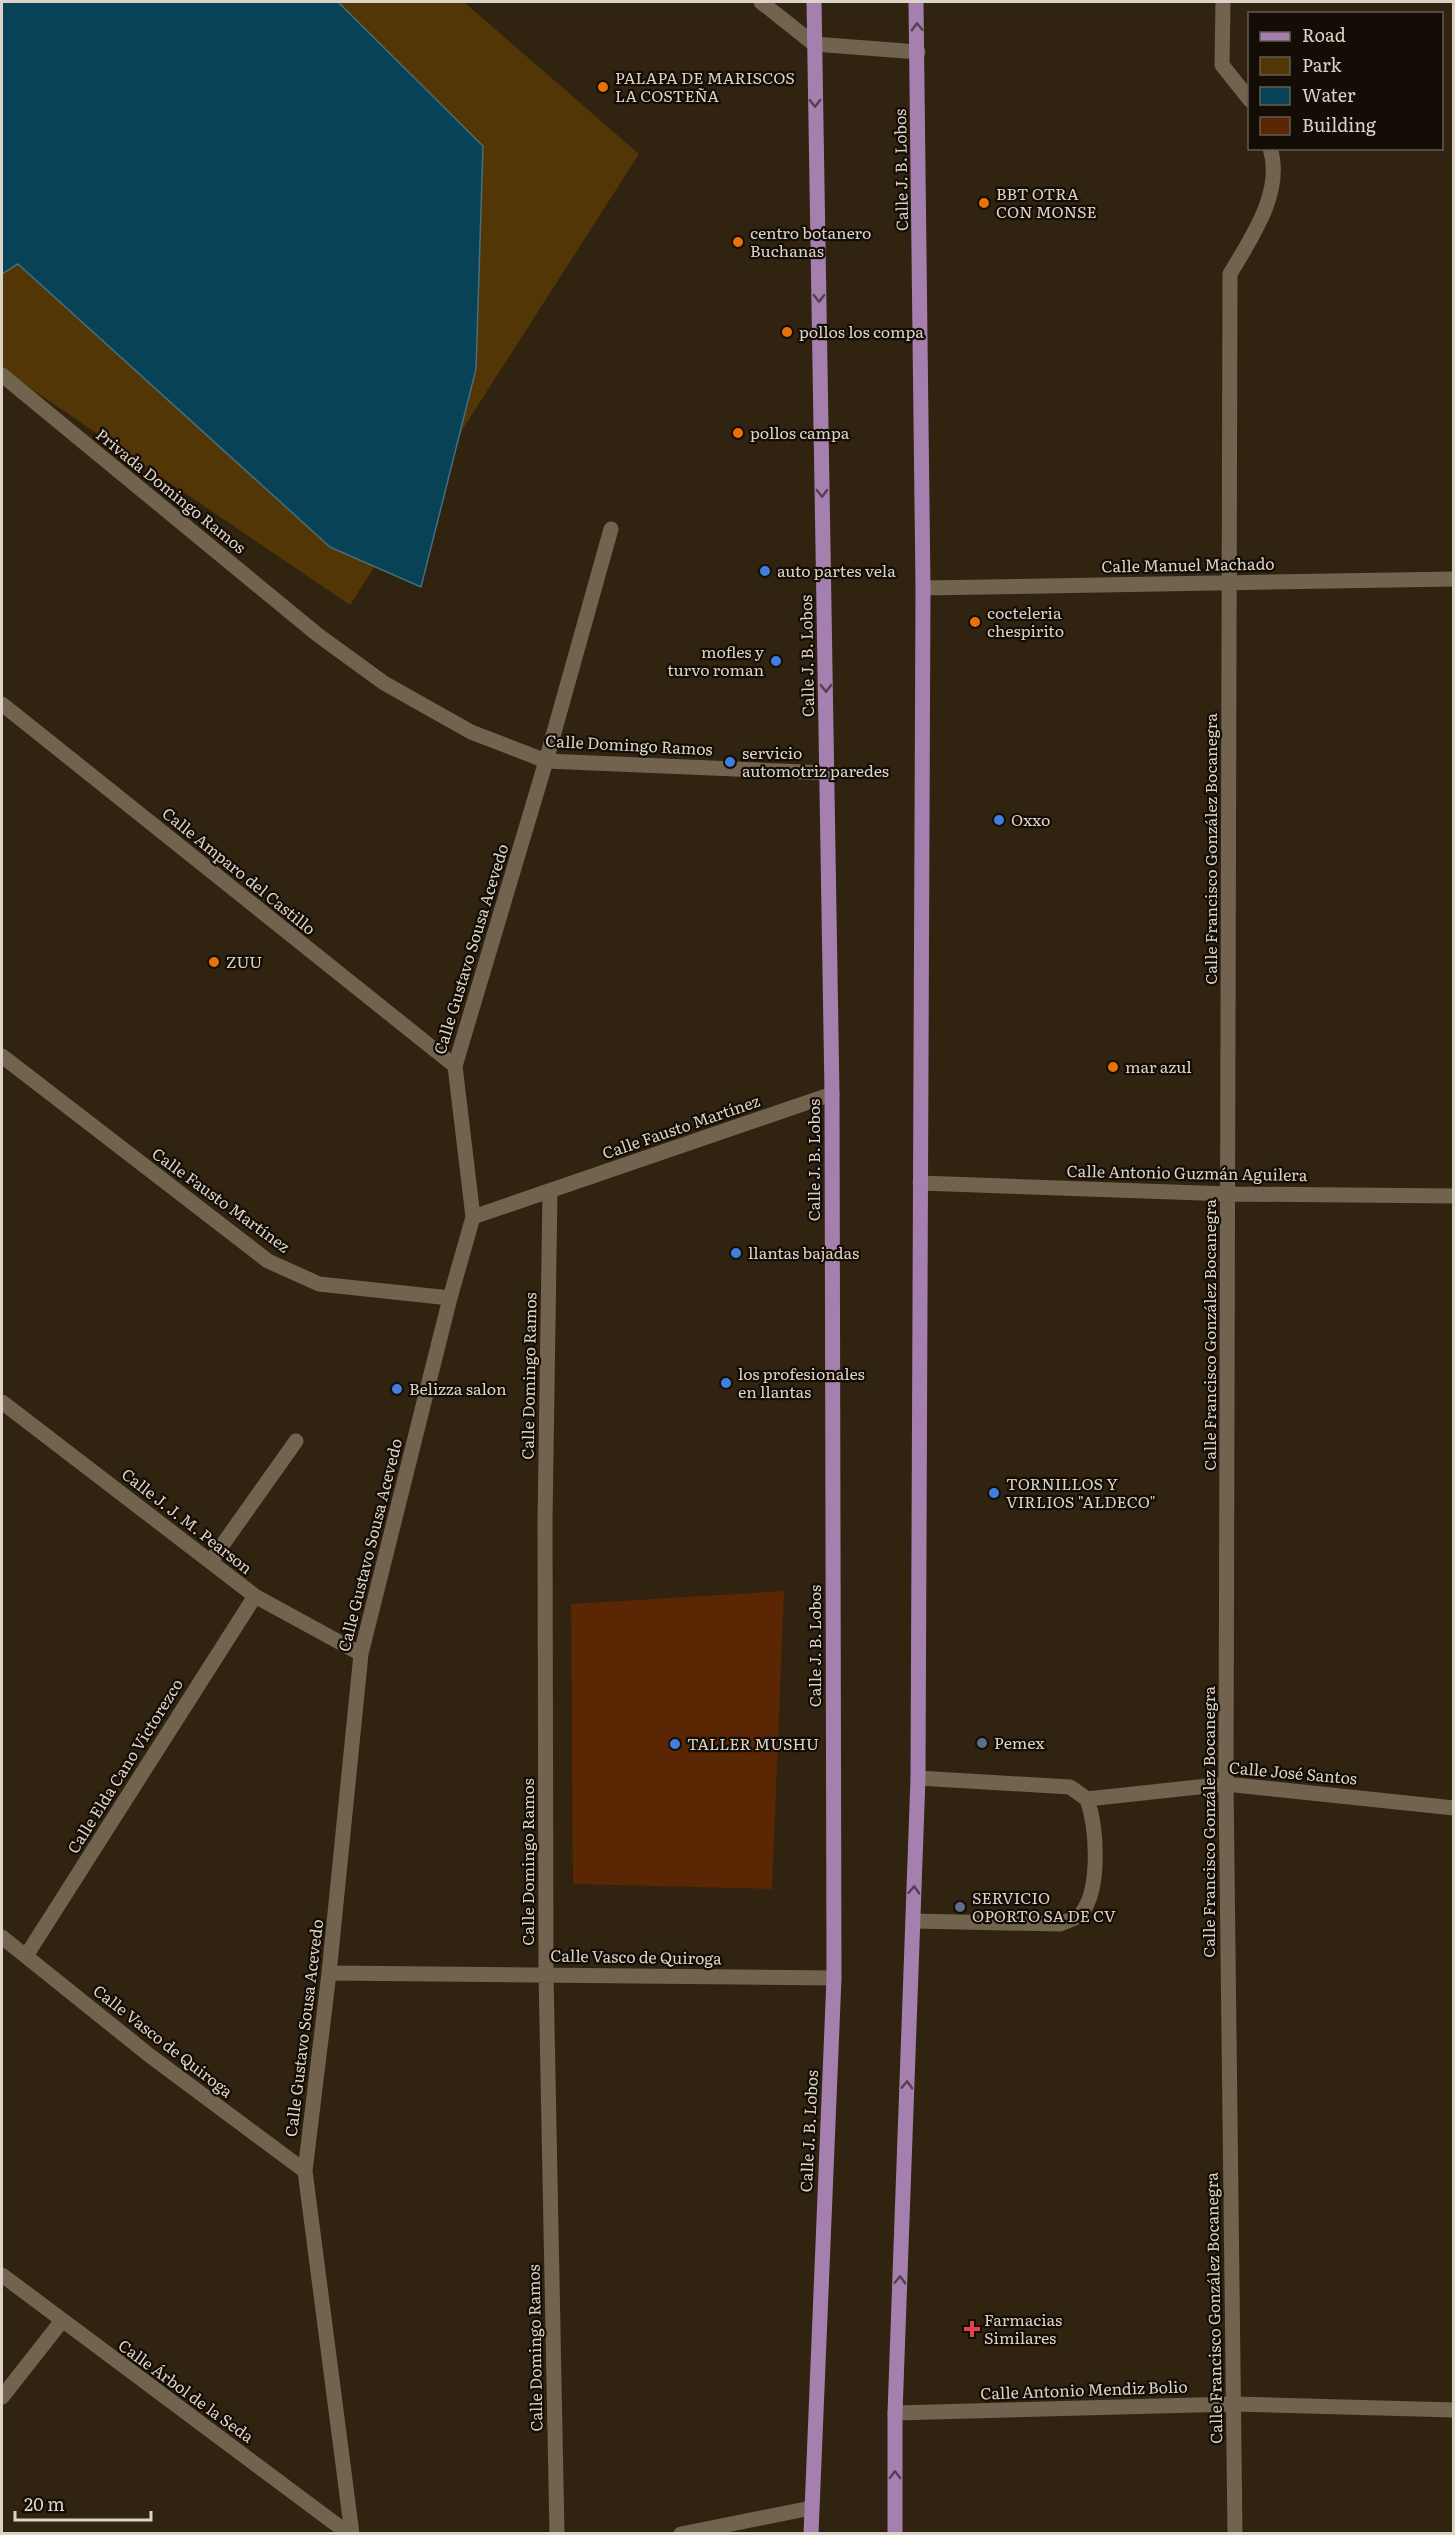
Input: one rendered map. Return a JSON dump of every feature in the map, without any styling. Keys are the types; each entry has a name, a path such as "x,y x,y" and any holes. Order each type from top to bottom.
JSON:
{"main road":[{"name":"Calle J. B. Lobos","path":"811,2534 834,1978 832,1094 814,2"},
{"name":"Calle J. B. Lobos","path":"896,2534 895,2413 918,1778 923,588 916,2"}],"street":[{"path":"761,2 814,44 918,52"},
{"path":"1223,2 1222,65 1248,98"},
{"name":"Calle Francisco González Bocanegra","path":"1235,2534 1226,1784 1230,274 1263,217 1275,163 1271,150"},
{"name":"Privada Domingo Ramos","path":"2,375 318,635"},
{"name":"Calle Gustavo Sousa Acevedo","path":"351,2534 305,2171 329,1973 361,1654 450,1298 473,1217 455,1066 546,761 610,529"},
{"name":"Calle Manuel Machado","path":"923,588 1454,579"},
{"name":"Calle Domingo Ramos","path":"318,635 384,683 471,732 546,761 827,773"},
{"name":"Calle Amparo del Castillo","path":"2,704 455,1066"},
{"name":"Calle Fausto Martínez","path":"2,1056 268,1261 319,1284 450,1298"},
{"name":"Calle Fausto Martínez","path":"473,1217 832,1094"},
{"name":"Calle Antonio Guzmán Aguilera","path":"920,1183 1229,1194 1454,1196"},
{"name":"Calle Domingo Ramos","path":"550,1191 545,1520 546,1974 557,2534"},
{"name":"Calle J. J. M. Pearson","path":"2,1402 255,1596 361,1654"},
{"path":"211,1561 296,1441"},
{"name":"Calle Elda Cano Victorezco","path":"26,1956 255,1596"},
{"path":"913,1921 1060,1924 1080,1916 1093,1893 1095,1821 1087,1799 1070,1787 918,1778"},
{"name":"Calle José Santos","path":"1087,1799 1226,1784 1454,1808"},
{"name":"Calle Vasco de Quiroga","path":"2,1937 149,2055 305,2171"},
{"name":"Calle Vasco de Quiroga","path":"329,1973 834,1978"},
{"name":"Calle Árbol de la Seda","path":"2,2276 351,2534"},
{"path":"2,2397 62,2322"},
{"name":"Calle Antonio Mendiz Bolio","path":"895,2413 1233,2404 1454,2410"},
{"path":"681,2534 811,2508"}],"green space":[{"path":"2,2 464,2 639,154 350,605 2,369"}],"water":[{"path":"2,2 338,2 483,146 476,369 421,587 330,547 18,264 2,274"}],"building":[{"name":"TALLER MUSHU","path":"784,1591 772,1889 573,1884 571,1604"}],"place":[{"name":"PALAPA DE MARISCOS LA COSTEÑA","path":"603,87"},
{"name":"BBT OTRA CON MONSE","path":"984,203"},
{"name":"centro botanero Buchanas","path":"738,242"},
{"name":"pollos los compa","path":"787,332"},
{"name":"pollos campa","path":"738,433"},
{"name":"auto partes vela","path":"765,571"},
{"name":"cocteleria chespirito","path":"975,622"},
{"name":"mofles y turvo roman","path":"776,661"},
{"name":"servicio automotriz paredes","path":"730,762"},
{"name":"Oxxo","path":"999,820"},
{"name":"ZUU","path":"214,962"},
{"name":"mar azul","path":"1113,1067"},
{"name":"llantas bajadas","path":"736,1253"},
{"name":"los profesionales en llantas","path":"726,1383"},
{"name":"Belizza salon","path":"397,1389"},
{"name":"TORNILLOS Y VIRLIOS \"ALDECO\"","path":"994,1493"},
{"name":"Pemex","path":"982,1743"},
{"name":"TALLER MUSHU","path":"675,1744"},
{"name":"SERVICIO OPORTO SA DE CV","path":"960,1907"},
{"name":"Farmacias Similares","path":"972,2329"}]}
